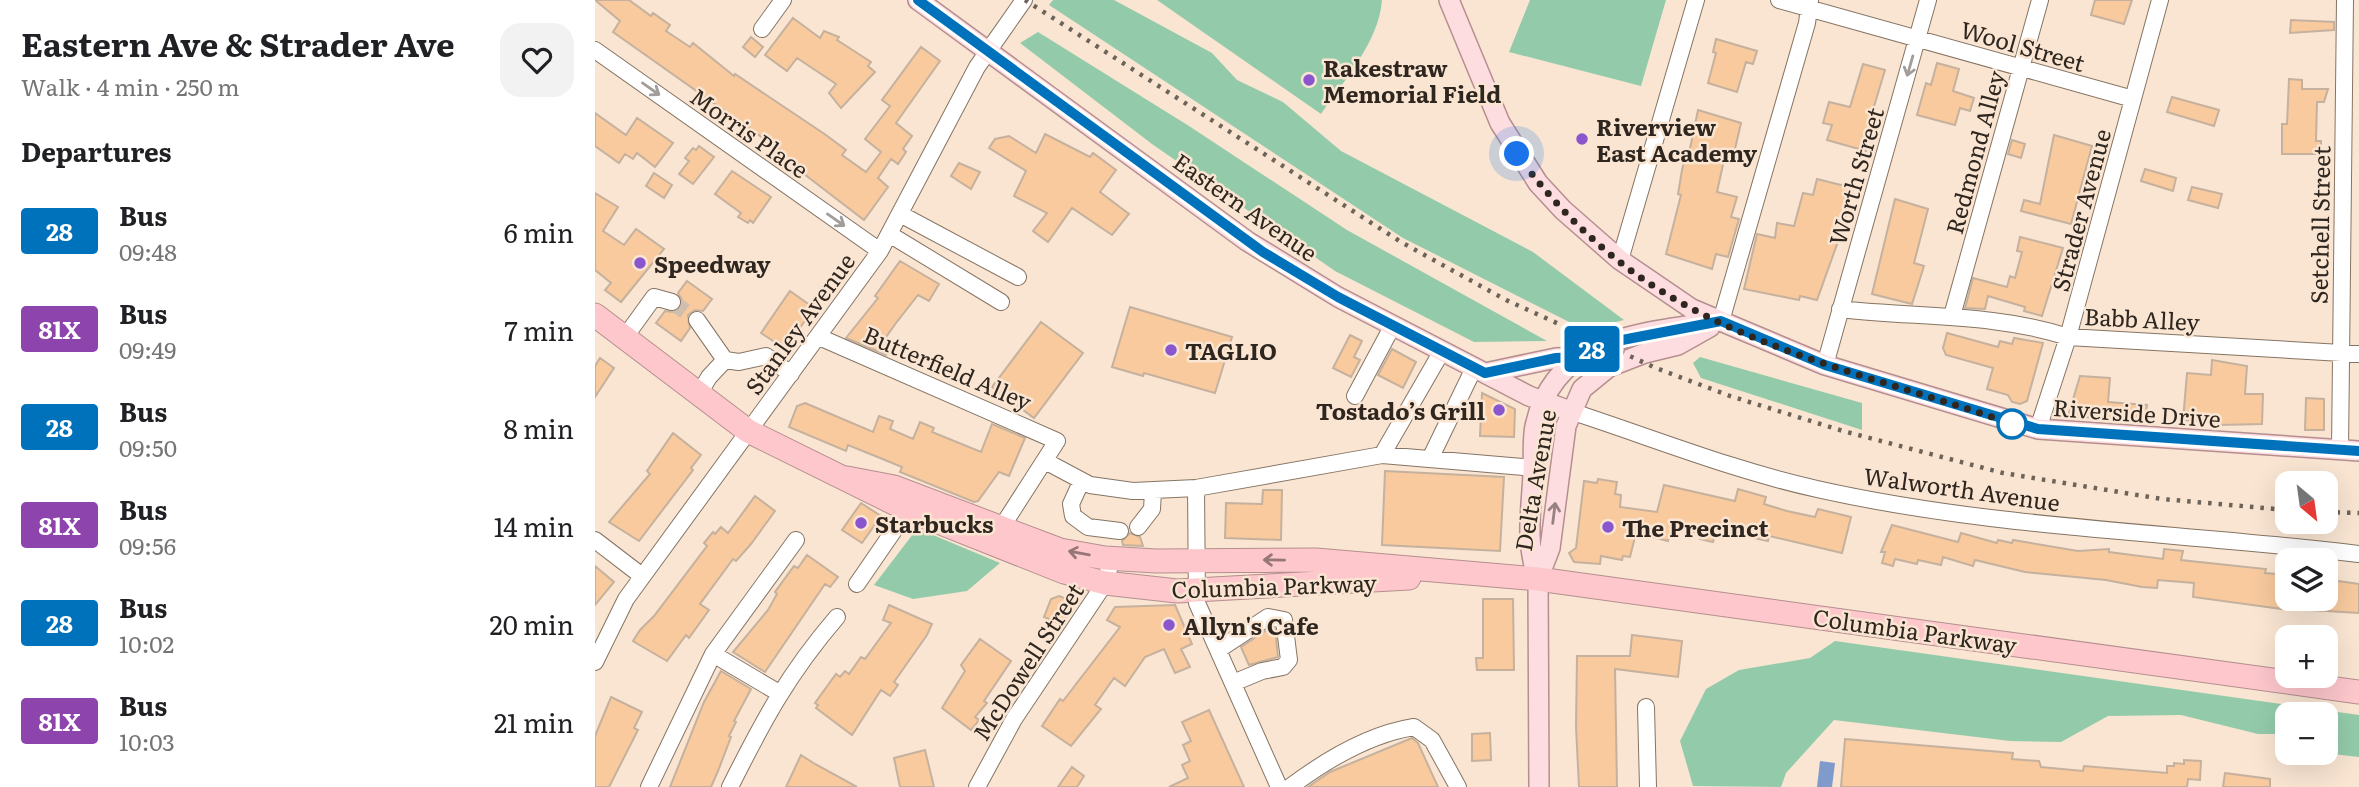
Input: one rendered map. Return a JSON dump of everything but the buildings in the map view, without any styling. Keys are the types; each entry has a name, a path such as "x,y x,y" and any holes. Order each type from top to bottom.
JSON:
{"highway":[{"name":"Columbia Parkway","path":"595,315 748,431 908,510 1060,550 1112,558 1342,562 1538,579 2359,692"},
{"name":"Columbia Parkway","path":"847,478 894,487 997,535 1064,572 1105,583 1177,591 1378,581 1471,573"},
{"path":"1196,590 1204,581 1278,580 1342,562"}],"main road":[{"name":"Eastern Avenue","path":"918,0 1247,241 1294,272 1543,402 1570,411"},
{"name":"Riverside Drive","path":"1450,0 1500,123 1517,154 1563,210 1620,260 1670,297 1825,365 2038,429 2350,451"},
{"name":"Delta Avenue","path":"1539,787 1538,579 1529,551 1535,428 1543,402 1559,375 1576,357 1617,341 1721,321"},
{"name":"Delta Avenue","path":"1538,579 1550,548 1570,411 1582,389 1609,367 1645,353 1678,345 1721,321"},
{"path":"1480,370 1576,357"}],"street":[{"path":"762,29 783,0"},
{"name":"Stanley Avenue","path":"595,662 626,599 880,251 977,67 1024,0"},
{"path":"1620,260 1696,0"},
{"name":"Wool Street","path":"1779,0 1809,4 1917,39 2133,99"},
{"name":"Worth Street","path":"1825,365 1928,0"},
{"name":"Redmond Alley","path":"1952,316 2040,0"},
{"name":"Strader Avenue","path":"2038,429 2069,337 2160,0"},
{"name":"Setchell Street","path":"2345,0 2339,353 2350,451"},
{"path":"1721,321 1807,23 1809,4"},
{"name":"Morris Place","path":"595,50 880,251"},
{"path":"899,214 1018,277"},
{"path":"889,234 1001,302"},
{"path":"625,337 654,297 671,302"},
{"name":"Babb Alley","path":"1840,309 1952,316 2046,330 2069,337 2359,354"},
{"path":"697,320 725,360 739,362 766,356 791,374"},
{"path":"1355,396 1393,325"},
{"name":"Butterfield Alley","path":"819,337 1057,441 1045,461"},
{"path":"1383,456 1442,351"},
{"path":"699,394 709,377 725,360"},
{"path":"1430,459 1480,370"},
{"name":"Walworth Avenue","path":"1570,411 1736,469 1904,505 1984,517 2359,554"},
{"path":"997,535 1045,461 1081,482 1133,491 1196,488 1383,456 1534,468"},
{"path":"1081,482 1071,504 1073,516 1088,527 1120,531"},
{"path":"1196,488 1197,603 1279,787"},
{"path":"1138,527 1152,509 1153,491"},
{"path":"857,584 908,510"},
{"path":"595,540 642,576"},
{"path":"649,787 713,654 796,540"},
{"name":"McDowell Street","path":"977,787 987,763 1014,719 1105,583 1112,558"},
{"path":"730,787 779,693 804,656 837,617"},
{"path":"1218,650 1268,617 1283,620 1289,660 1283,667 1262,671 1233,683"},
{"path":"713,654 779,693"},
{"path":"1646,708 1648,787"},
{"path":"1290,787 1318,765 1392,730 1414,727 1432,740 1458,787"}],"green space":[{"path":"1053,0 1114,0 1212,53 1237,80 1283,102 1341,151 1533,252 1624,320 1585,330 1403,238 1049,5"},
{"name":"Rakestraw Memorial Field","path":"1157,0 1382,0 1379,16 1367,46 1321,114"},
{"path":"1530,0 1666,0 1641,86 1509,52"},
{"path":"1038,32 1189,126 1347,230 1547,341 1474,342 1335,271 1152,144 1020,43"},
{"path":"1700,357 1862,403 1862,430 1701,378 1693,363"},
{"path":"921,530 1000,563 967,591 913,599 874,585 913,534"},
{"path":"1835,641 2275,703 2275,734 2258,734 2181,715 2108,716 2061,742 2010,741 1834,720 1786,773 1781,787 1693,786 1680,741 1706,689 1739,670 1810,658"},
{"path":"2338,712 2359,715 2359,757 2338,755"}],"water":[{"path":"1820,761 1835,763 1832,787 1817,787"}],"tunnel":[{"path":"672,302 697,320"}],"railway":[{"path":"1025,0 1401,242 1506,300 1656,368 1730,396 1843,431 2003,473 2162,499 2275,509"},
{"path":"2338,512 2359,513"}],"bus line":[{"name":"28","path":"918,0 1263,252 1338,297 1485,373 1556,358 1576,357 1617,341 1721,321 1825,365 2013,424 2056,433 2359,451"}],"place":[{"name":"Rakestraw Memorial Field","path":"1309,80"},
{"name":"Riverview East Academy","path":"1582,139"},
{"name":"Speedway","path":"640,263"},
{"name":"TAGLIO","path":"1171,350"},
{"name":"Tostado’s Grill","path":"1499,410"},
{"name":"Starbucks","path":"861,523"},
{"name":"The Precinct","path":"1608,527"},
{"name":"Allyn's Cafe","path":"1169,625"}],"route":[{"path":"1517,154 1538,183 1563,210 1620,260 1670,297 1773,345 1825,365 2012,424"}]}
